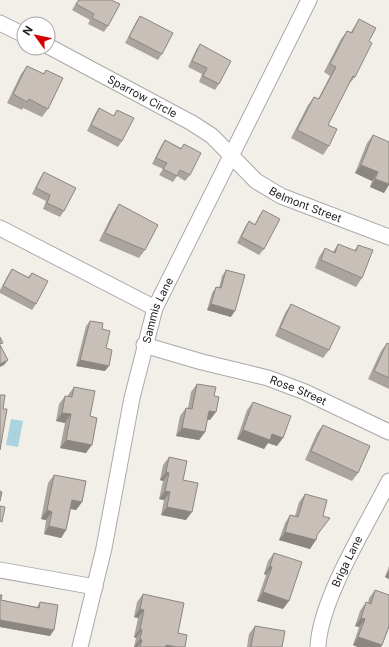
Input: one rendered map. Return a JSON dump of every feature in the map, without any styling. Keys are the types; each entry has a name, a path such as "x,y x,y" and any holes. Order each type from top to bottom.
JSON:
{"street":[{"name":"Sammis Lane","path":"80,647 104,548 132,398 144,345 155,308 309,0"},
{"path":"0,23 16,30"},
{"name":"Sparrow Circle","path":"56,50 192,122 212,136 231,156"},
{"name":"Belmont Street","path":"231,156 256,181 282,196 389,237"},
{"path":"0,228 155,308"},
{"name":"Rose Street","path":"144,345 202,362 268,378 305,392 389,432"},
{"name":"Briga Lane","path":"318,647 319,635 335,587 389,481"},
{"path":"0,570 95,586"}],"water":[{"path":"11,419 23,421 18,447 6,445"}],"building":[{"path":"79,0 111,0 120,4 108,26 92,18 94,14 76,4"},
{"path":"140,16 173,33 162,54 129,37"},
{"path":"359,19 376,28 369,41 372,43 328,125 337,129 329,146 297,130 314,97 319,99 336,67 330,64 347,31 352,33"},
{"path":"200,44 231,61 219,84 203,76 207,68 192,61"},
{"path":"27,66 44,74 46,70 63,78 48,109 29,99 27,102 13,94"},
{"path":"99,108 114,116 117,110 134,118 122,141 91,125"},
{"path":"373,135 389,142 389,184 375,179 378,172 361,165"},
{"path":"165,140 181,149 184,144 201,153 190,175 180,170 177,176 163,169 167,163 156,158"},
{"path":"44,172 76,188 64,211 47,203 50,195 36,188"},
{"path":"119,204 158,225 145,250 105,233"},
{"path":"263,210 280,219 264,249 241,237 249,221 255,225"},
{"path":"338,244 356,251 358,245 373,250 362,278 321,260 325,248 335,253"},
{"path":"12,269 29,278 32,273 48,281 36,304 3,286"},
{"path":"226,270 245,275 235,311 211,304 216,287 221,288"},
{"path":"291,304 340,327 329,350 280,328"},
{"path":"90,321 103,323 102,329 110,331 106,348 112,350 109,366 80,360"},
{"path":"0,337 3,343 0,344"},
{"path":"387,343 389,344 389,378 374,371"},
{"path":"0,345 8,360 0,364"},
{"path":"197,384 216,387 214,396 219,397 216,412 209,411 205,432 182,428 186,408 192,409"},
{"path":"74,387 95,391 90,416 97,418 92,445 66,440 71,414 62,413 65,396 72,397"},
{"path":"0,395 5,395 3,409 7,409 0,450"},
{"path":"253,402 291,416 283,438 272,434 270,440 243,430"},
{"path":"323,425 370,446 358,473 311,451"},
{"path":"169,457 187,461 183,480 198,483 192,512 167,507 170,492 165,491 169,473 166,472"},
{"path":"54,475 86,481 82,502 72,500 66,530 49,526 52,512 47,510"},
{"path":"305,494 327,500 323,516 330,518 317,535 316,540 285,532 290,515 298,517"},
{"path":"0,506 5,507 2,522 0,521"},
{"path":"274,553 302,562 289,601 263,592 272,567 270,566"},
{"path":"375,590 389,595 389,626 382,645 358,637 365,619 361,618 366,602 371,604"},
{"path":"143,594 184,603 178,633 187,635 185,647 166,645 166,647 140,647 142,630 140,629 144,610 140,609"},
{"path":"0,595 2,595 1,600 39,608 40,602 58,605 54,630 0,620"},
{"path":"255,626 285,631 282,647 251,647"}]}
